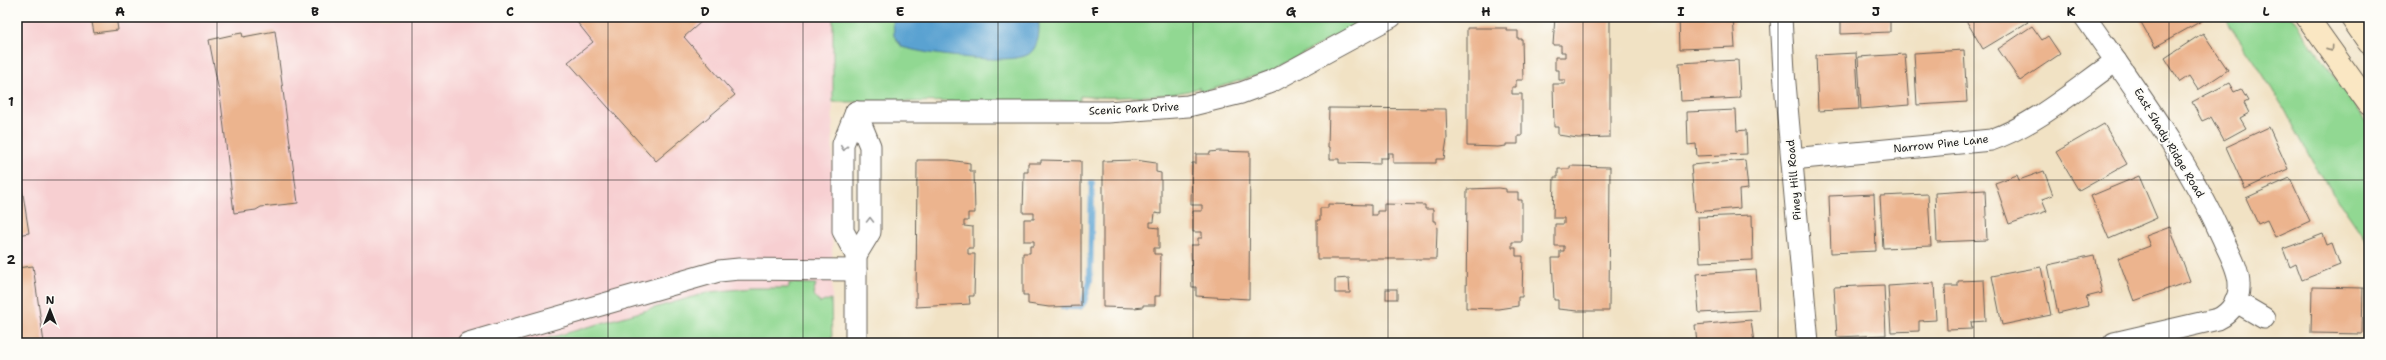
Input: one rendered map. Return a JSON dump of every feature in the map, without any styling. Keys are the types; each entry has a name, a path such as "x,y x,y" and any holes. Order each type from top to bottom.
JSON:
{"main road":[{"path":"2308,17 2369,104"},
{"path":"2351,17 2369,43"}],"street":[{"name":"Scenic Park Drive","path":"856,262 870,232 870,146 856,112 1114,112 1188,106 1242,93 1271,82 1391,17"},
{"name":"Piney Hill Road","path":"1781,17 1808,343"},
{"name":"East Shady Ridge Road","path":"2085,17 2171,141 2208,208 2239,279 2239,290 2235,301"},
{"name":"Narrow Pine Lane","path":"1792,159 1991,140 2012,132 2032,121 2116,61"},
{"path":"468,343 719,271 856,262 856,343"},
{"path":"2114,343 2214,321 2226,315 2235,301 2264,318"}],"shaded area":[{"path":"17,17 833,17 832,343 17,343"}],"green space":[{"path":"833,17 1370,17 1271,71 1200,93 1199,87 1177,93 1160,95 1122,97 1080,96 1080,101 833,102"},
{"path":"2224,17 2292,17 2369,125 2369,245 2313,163 2285,110 2255,62"},
{"path":"789,283 816,284 813,294 820,303 831,299 832,343 532,343 710,292 751,288 789,288"}],"water":[{"path":"893,17 1038,17 1038,37 1033,51 1019,57 986,59 928,53 902,47 894,36"}],"building":[{"path":"91,17 116,17 118,30 94,33"},
{"path":"573,17 697,17 701,22 684,37 735,95 656,161 568,62 593,42"},
{"path":"1555,17 1610,17 1610,137 1578,138 1558,135 1558,127 1554,127 1553,84 1565,84 1565,80 1559,80 1559,70 1555,70 1555,57 1565,57 1565,52 1561,52 1561,45 1553,45"},
{"path":"1679,17 1733,17 1735,47 1680,49"},
{"path":"1841,17 1890,17 1890,32 1841,34"},
{"path":"1964,17 2024,17 2028,22 1983,49"},
{"path":"2138,17 2201,17 2203,20 2155,47"},
{"path":"2032,26 2042,40 2048,36 2060,54 2020,81 1998,49"},
{"path":"1467,28 1507,28 1507,31 1518,31 1518,39 1522,39 1523,80 1516,80 1516,87 1512,87 1512,94 1522,94 1522,136 1518,136 1518,144 1506,144 1506,146 1498,147 1467,146"},
{"path":"275,31 298,203 261,207 256,210 234,213 221,102 209,40 242,33 243,37"},
{"path":"2203,33 2228,70 2198,90 2189,76 2180,82 2165,58"},
{"path":"1964,50 1967,102 1917,105 1914,53"},
{"path":"1856,53 1859,109 1818,111 1816,55"},
{"path":"1905,54 1909,105 1861,109 1858,57"},
{"path":"1738,60 1740,98 1681,101 1679,63"},
{"path":"2229,83 2234,92 2241,89 2248,101 2244,103 2249,113 2240,118 2246,128 2224,140 2211,117 2202,121 2192,102"},
{"path":"1329,108 1446,109 1447,139 1444,159 1436,159 1436,163 1393,163 1393,153 1388,153 1388,158 1380,158 1380,164 1339,163 1339,159 1330,159 1330,147 1328,147"},
{"path":"1736,110 1737,131 1746,130 1747,154 1697,156 1696,144 1688,145 1687,112"},
{"path":"2104,124 2127,164 2079,191 2056,152"},
{"path":"2269,127 2288,169 2245,189 2226,147"},
{"path":"1210,152 1250,152 1249,299 1196,296 1196,287 1192,287 1191,245 1198,245 1198,238 1202,238 1202,232 1193,232 1193,211 1202,211 1202,205 1191,205 1192,163 1196,163 1196,154 1210,154"},
{"path":"17,156 29,233 17,235"},
{"path":"917,160 949,160 970,163 970,171 974,171 975,213 968,213 968,221 964,221 964,226 973,227 973,248 968,248 968,254 975,254 974,296 969,296 970,304 916,307"},
{"path":"1041,160 1081,161 1081,306 1049,307 1028,304 1028,295 1023,295 1023,253 1030,253 1030,246 1034,246 1034,241 1024,241 1024,219 1034,219 1034,213 1023,213 1024,172 1028,172 1028,163 1041,163"},
{"path":"1135,160 1156,163 1156,172 1161,173 1161,214 1155,213 1154,222 1150,222 1150,227 1159,228 1159,248 1154,248 1154,254 1161,254 1160,296 1155,296 1155,305 1143,305 1143,307 1134,308 1103,307 1103,161"},
{"path":"1745,160 1748,189 1739,190 1740,208 1695,212 1691,165"},
{"path":"1570,166 1610,167 1609,311 1578,311 1558,309 1558,300 1554,300 1552,258 1560,258 1560,251 1564,251 1564,246 1555,246 1555,224 1564,224 1564,218 1553,218 1554,177 1558,177 1558,169 1570,169"},
{"path":"2044,171 2053,195 2042,199 2047,211 2009,224 1995,183 2017,175 2019,180"},
{"path":"2139,176 2157,218 2109,239 2091,196"},
{"path":"2290,178 2310,221 2275,237 2267,220 2258,224 2246,198"},
{"path":"1467,189 1506,189 1506,192 1518,192 1518,200 1522,200 1522,242 1512,242 1512,248 1516,248 1516,256 1523,256 1522,297 1518,297 1518,306 1498,309 1466,308"},
{"path":"1985,190 1987,240 1937,242 1935,193"},
{"path":"1874,194 1876,251 1831,253 1829,196"},
{"path":"1928,194 1931,246 1883,248 1880,196"},
{"path":"1328,204 1371,205 1371,215 1377,215 1377,211 1384,211 1384,204 1425,205 1425,209 1433,209 1433,221 1436,221 1437,229 1436,259 1317,259 1317,220 1320,220 1320,208 1328,208"},
{"path":"1752,215 1753,260 1700,262 1698,217"},
{"path":"2170,227 2190,281 2134,301 2118,258 2150,246 2146,236"},
{"path":"2323,234 2327,245 2332,243 2340,265 2302,280 2296,264 2290,267 2283,249"},
{"path":"2094,255 2102,293 2086,297 2088,306 2058,313 2048,265"},
{"path":"33,266 44,343 17,343 17,268"},
{"path":"2041,267 2051,315 2002,325 1992,276"},
{"path":"1756,270 1759,310 1699,313 1696,274"},
{"path":"1349,278 1350,293 1335,293 1335,279"},
{"path":"1984,280 1986,321 1971,322 1972,329 1947,330 1945,286 1958,286 1958,281"},
{"path":"1934,283 1936,320 1919,321 1919,331 1891,332 1888,286"},
{"path":"1884,285 1886,335 1837,337 1834,287"},
{"path":"2312,287 2363,288 2362,334 2311,333"},
{"path":"1386,289 1397,289 1397,299 1386,299"},
{"path":"1751,320 1754,343 1697,343 1695,325"}],"waterway":[{"path":"1063,307 1080,307 1084,302 1090,281 1092,183"}]}
